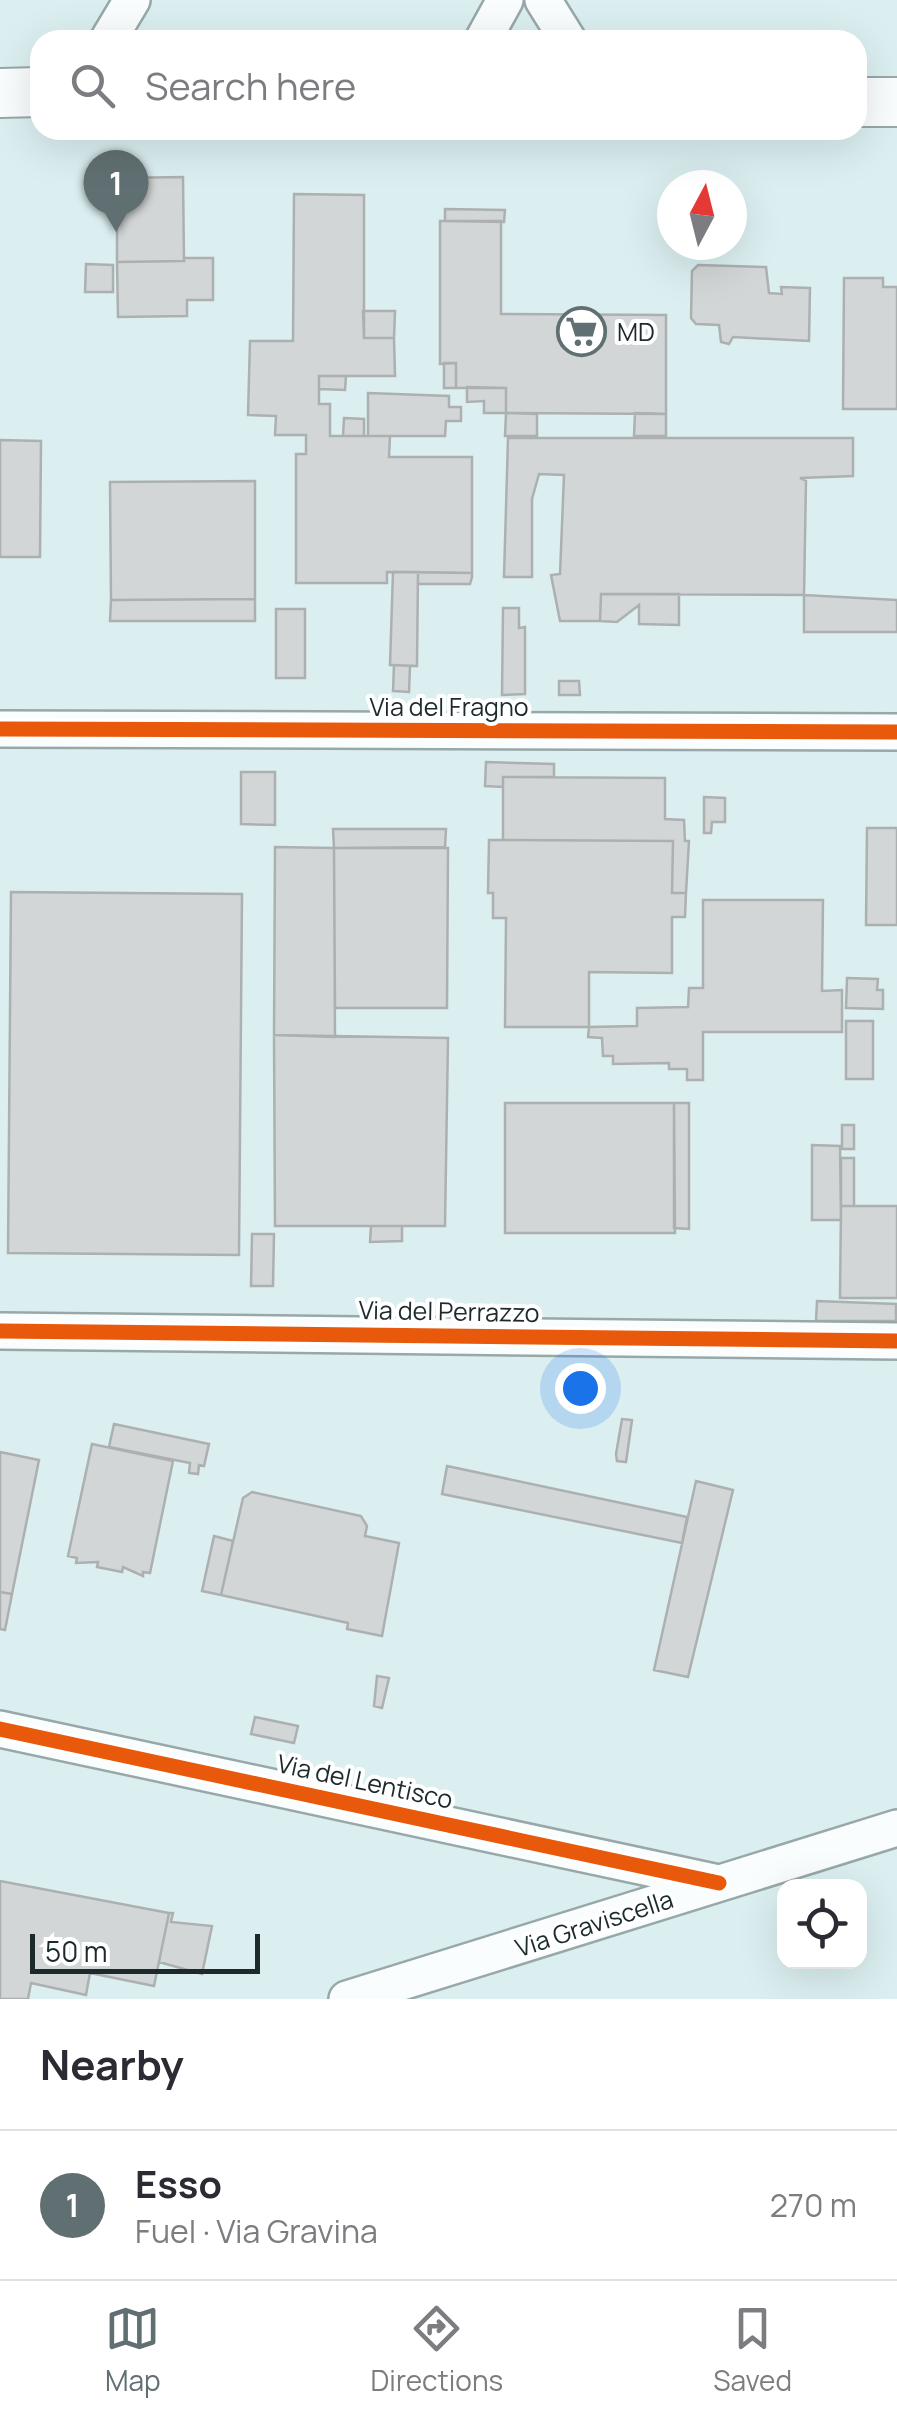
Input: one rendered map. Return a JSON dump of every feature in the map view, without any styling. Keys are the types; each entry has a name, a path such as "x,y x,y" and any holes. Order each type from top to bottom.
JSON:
{"main road":[{"path":"0,93 30,92"},
{"path":"867,102 897,102"}],"street":[{"path":"114,30 132,0"},
{"path":"488,30 505,0"},
{"path":"543,0 562,30"},
{"name":"Via del Fragno","path":"0,729 897,732"},
{"name":"Via del Perrazzo","path":"0,1331 897,1342"},
{"name":"Via del Lentisco","path":"0,1728 719,1882"},
{"name":"Via Graviscella","path":"348,1999 897,1828"}],"building":[{"path":"183,177 184,261 117,262 117,178"},
{"path":"294,194 364,195 364,338 394,338 395,376 319,376 319,404 330,404 330,436 390,436 389,457 472,457 472,573 387,572 387,583 296,583 296,454 306,454 306,435 275,435 276,416 248,415 250,341 293,341"},
{"path":"445,209 505,210 504,222 445,221"},
{"path":"440,221 501,221 501,314 666,315 666,414 506,413 506,388 456,388 456,363 440,364"},
{"path":"213,258 213,300 187,300 187,316 118,317 117,262"},
{"path":"86,264 113,265 113,292 85,292"},
{"path":"698,265 766,267 769,293 782,294 781,287 810,288 809,341 733,337 729,344 721,342 719,325 696,324 691,318 692,271"},
{"path":"844,278 883,278 883,287 897,287 897,409 843,409"},
{"path":"363,311 395,311 394,338 364,338"},
{"path":"444,363 456,363 456,388 444,388"},
{"path":"319,376 346,376 345,390 319,389"},
{"path":"467,387 506,388 506,413 484,413 484,401 467,402"},
{"path":"368,393 449,396 449,407 461,407 461,421 446,421 445,436 368,436"},
{"path":"506,413 537,414 537,436 505,436"},
{"path":"635,413 666,414 666,436 634,436"},
{"path":"344,418 364,419 364,436 343,436"},
{"path":"508,438 853,438 853,476 800,478 806,481 804,595 601,594 600,621 560,621 551,575 560,574 564,475 539,474 532,499 532,577 504,577"},
{"path":"0,440 41,441 40,557 0,557"},
{"path":"255,481 255,599 111,600 110,482"},
{"path":"393,572 418,572 417,666 390,665"},
{"path":"418,572 472,573 472,577 470,584 418,584"},
{"path":"601,594 679,594 679,625 639,624 639,605 617,622 600,621"},
{"path":"804,595 897,600 897,632 804,632"},
{"path":"255,599 255,621 110,621 111,600"},
{"path":"503,608 519,608 519,628 525,627 525,694 502,695"},
{"path":"276,609 305,609 305,678 276,678"},
{"path":"394,665 410,666 409,692 393,691"},
{"path":"559,681 579,681 580,695 559,695"},
{"path":"486,762 554,764 554,777 503,777 503,787 485,786"},
{"path":"241,772 275,772 275,825 241,824"},
{"path":"503,777 665,778 665,819 684,820 685,841 689,841 686,893 672,893 673,841 503,840"},
{"path":"704,797 725,798 725,822 712,822 711,833 704,833"},
{"path":"867,828 897,828 897,925 866,925"},
{"path":"333,829 446,829 445,847 334,848"},
{"path":"489,840 673,841 672,893 686,893 685,917 672,917 672,973 589,972 589,1027 505,1027 506,918 493,918 493,893 488,893"},
{"path":"275,847 334,848 335,1037 274,1035"},
{"path":"334,848 448,848 447,1008 335,1008"},
{"path":"11,892 242,894 239,1255 8,1253"},
{"path":"703,900 823,900 822,991 842,990 842,1032 703,1032 703,1080 687,1080 687,1069 669,1069 669,1063 613,1064 613,1056 603,1056 602,1038 588,1037 589,1027 637,1026 637,1008 688,1007 689,988 703,988"},
{"path":"847,978 878,979 877,990 883,990 883,1009 846,1008"},
{"path":"846,1021 873,1021 873,1079 846,1079"},
{"path":"274,1035 448,1038 445,1226 275,1226"},
{"path":"505,1103 674,1103 675,1233 505,1233"},
{"path":"674,1103 689,1103 689,1229 674,1228"},
{"path":"842,1125 854,1125 854,1149 842,1149"},
{"path":"812,1145 840,1146 841,1220 812,1220"},
{"path":"841,1158 854,1158 854,1206 841,1206"},
{"path":"841,1206 897,1206 897,1298 840,1298"},
{"path":"371,1226 402,1226 402,1241 370,1242"},
{"path":"252,1234 274,1234 273,1286 251,1286"},
{"path":"817,1301 896,1304 896,1321 816,1321"},
{"path":"622,1419 632,1420 626,1462 617,1461 616,1454"},
{"path":"114,1424 209,1444 204,1466 199,1465 198,1474 189,1473 190,1463 109,1447"},
{"path":"92,1444 173,1461 150,1573 143,1572 143,1576 123,1567 122,1572 97,1567 98,1562 76,1563 77,1558 68,1556"},
{"path":"0,1452 39,1460 12,1594 0,1592"},
{"path":"447,1466 687,1517 682,1543 442,1494"},
{"path":"696,1481 733,1490 688,1677 654,1670"},
{"path":"252,1492 361,1516 367,1526 365,1536 399,1543 382,1636 347,1629 348,1623 221,1595 243,1498"},
{"path":"214,1536 233,1541 221,1595 202,1591"},
{"path":"0,1592 12,1594 5,1630 0,1629"},
{"path":"377,1676 389,1678 382,1708 374,1706"},
{"path":"255,1717 298,1726 294,1743 251,1734"},
{"path":"0,1881 169,1913 154,1986 90,1973 86,1995 31,1983 28,1999 0,1999"},
{"path":"169,1913 173,1913 171,1922 212,1926 202,1974 159,1962"}],"cycle path":[{"path":"0,729 897,732"},
{"path":"0,1331 897,1341"},
{"path":"0,1729 719,1883"}],"place":[{"name":"Esso","path":"116,232"},
{"name":"MD","path":"582,331"}]}
